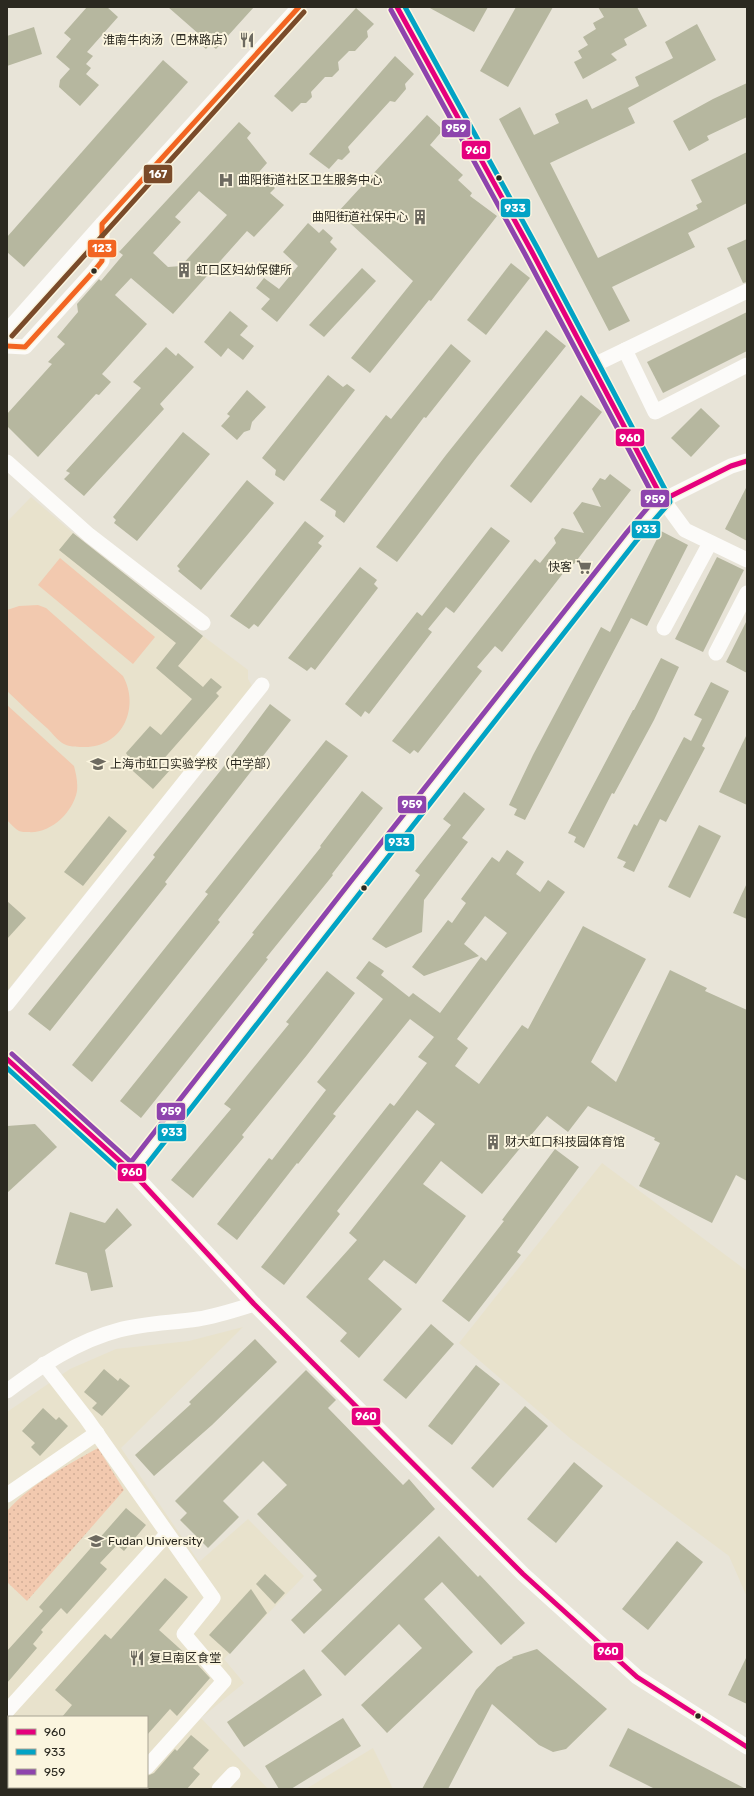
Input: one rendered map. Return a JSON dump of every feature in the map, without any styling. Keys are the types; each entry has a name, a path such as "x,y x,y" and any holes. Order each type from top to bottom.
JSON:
{"street":[{"path":"7,331 298,7"},
{"path":"397,7 495,182 594,365 663,500 685,530 747,560"},
{"path":"7,346 25,347 102,261 102,224"},
{"path":"594,365 747,291"},
{"path":"625,350 655,412 747,366"},
{"path":"132,1172 360,879 632,536 663,500 731,466 747,461"},
{"path":"7,462 89,535 203,623"},
{"path":"664,628 710,543"},
{"path":"716,653 747,593"},
{"path":"7,1004 262,685"},
{"path":"7,1059 132,1172 254,1304 522,1574 636,1677 747,1747"},
{"path":"7,1390 44,1364 80,1343 119,1330 157,1322 197,1319 224,1314 254,1304"},
{"path":"44,1364 97,1433 213,1598 184,1634 224,1681 148,1765"},
{"path":"7,1495 97,1433"},
{"path":"7,1711 167,1534"},
{"path":"219,1789 233,1774"}],"shaded area":[{"name":"上海市虹口实验学校（中学部）","path":"31,497 73,533 248,670 248,679 252,686 7,991 7,522"},
{"path":"60,558 155,637 133,664 38,585"},
{"path":"38,605 46,608 123,676 128,688 130,700 128,712 125,723 118,733 109,740 98,745 85,747 66,745 7,691 7,610 19,606"},
{"path":"7,705 74,766 77,781 75,799 66,814 52,826 44,830 36,832 19,831 7,820"},
{"path":"602,1163 747,1271 747,1597 729,1556 571,1439 459,1343"},
{"name":"Fudan University","path":"243,1327 121,1448 199,1562 248,1519 304,1576 224,1659 244,1683 201,1718 268,1789 7,1789 7,1412 70,1369 116,1349 189,1341"},
{"path":"98,1448 124,1490 27,1601 7,1582 7,1511 38,1484 62,1468"},
{"path":"373,1748 393,1789 306,1789"},
{"path":"7,1753 8,1788 14,1789 7,1789"}],"building":[{"path":"87,7 107,7 118,17 87,52 93,56 86,64 91,68 86,74 99,85 80,106 59,87 60,80 70,69 56,57 71,39 64,33"},
{"path":"168,7 254,7 216,49 210,44 206,49 196,40 200,35"},
{"path":"428,7 488,7 474,32"},
{"path":"516,7 553,7 508,87 480,71"},
{"path":"598,7 637,7 647,26 624,39 627,45 611,54 617,60 583,79 574,62 582,58 578,51 588,45 583,37 596,29 593,23 604,17"},
{"path":"356,8 374,24 367,31 368,37 355,51 349,51 338,62 339,70 332,77 325,77 311,92 312,97 306,103 301,103 292,112 274,96"},
{"path":"697,24 716,60 628,108 635,123 550,163 598,258 698,209 696,205 702,202 691,180 747,152 747,203 688,233 695,247 612,287 630,321 609,331 499,119 520,107 534,135 559,123 555,114 587,99 592,109 639,86 635,77 673,58 665,42"},
{"path":"34,27 42,54 7,66 7,36"},
{"path":"395,56 414,74 405,84 406,89 395,102 390,101 348,147 350,152 342,160 338,159 329,169 309,154"},
{"path":"163,60 188,82 24,267 7,252 7,237"},
{"path":"747,83 747,117 707,136 709,140 689,151 673,121 713,99"},
{"path":"427,115 443,130 430,145 463,175 458,180 472,193 470,196 497,216 431,301 429,300 370,373 351,358 413,281 338,212"},
{"path":"239,122 251,133 247,138 267,163 259,172 275,188 270,193 284,205 254,237 247,231 173,314 131,278 115,295 147,324 102,374 111,382 99,395 96,394 38,457 7,426 7,414 52,364 48,362 65,344 57,337 78,312 77,304 99,279 101,281 123,255 119,252","holes":["199,191 227,215 181,266 168,267 153,253 181,222 175,217"]},
{"path":"308,223 319,233 323,229 333,238 330,242 337,249 277,322 261,309 270,299 256,288 264,278 279,289 298,266 283,252"},
{"path":"747,239 747,282 743,283 727,248"},
{"path":"511,263 530,278 486,335 467,320"},
{"path":"362,268 376,281 324,337 309,325"},
{"path":"230,311 248,326 240,335 254,346 243,360 228,348 221,357 204,342"},
{"path":"747,312 747,351 663,393 647,362"},
{"path":"546,330 566,346 477,457 397,562 376,547 446,455"},
{"path":"451,344 471,361 426,418 424,417 344,523 335,516 336,511 320,500 386,415 391,419"},
{"path":"166,347 176,356 178,353 194,367 160,404 164,409 84,496 64,479 70,473 66,471 141,388 133,382"},
{"path":"328,375 343,387 347,384 355,390 284,481 275,475 276,470 262,458"},
{"path":"247,390 266,407 252,422 250,430 244,432 237,440 221,426 230,416 227,414"},
{"path":"581,395 602,412 531,503 510,486"},
{"path":"701,408 720,426 691,457 671,438"},
{"path":"183,432 210,454 137,541 114,523 116,520 113,517"},
{"path":"610,474 631,490 574,564 571,563 502,652 495,646 477,667 482,671 418,753 414,750 410,754 392,741 535,559 540,563 556,543 554,538 562,528 584,533 573,513 582,502 601,507 592,489 600,478 605,480"},
{"path":"247,480 274,503 201,590 178,571 180,569 177,566"},
{"path":"747,486 747,541 725,529"},
{"path":"305,521 324,536 318,543 322,546 258,627 254,624 249,629 230,616"},
{"path":"491,527 510,541 454,613 446,607 428,629 432,632 369,714 365,711 361,717 345,704 417,612 422,616"},
{"path":"661,531 688,545 647,626 631,618 525,820 514,815 517,809 509,805 533,755 601,627 610,632"},
{"path":"73,533 203,636 178,666 203,687 211,678 222,687 216,693 219,696 161,762 170,770 153,789 124,763 129,758 126,753 150,726 161,735 192,699 156,668 176,643 59,550"},
{"path":"717,557 744,570 703,652 675,639"},
{"path":"360,567 377,580 374,584 378,588 315,670 311,667 307,671 288,658"},
{"path":"747,620 747,673 726,662"},
{"path":"661,658 679,667 654,720 614,794 612,793 584,848 574,842 576,837 568,833"},
{"path":"711,682 729,691 702,746 705,748 666,822 660,819 634,872 623,867 626,862 617,858 634,824 637,826 684,737 691,741 702,719 694,715"},
{"path":"270,704 291,720 165,882 167,884 50,1031 28,1014 155,857 153,855 221,770"},
{"path":"747,734 747,805 719,792"},
{"path":"326,740 348,756 218,920 220,922 92,1082 72,1065 208,894 205,892"},
{"path":"362,791 383,808 332,874 333,875 266,958 268,959 141,1118 120,1101 254,934 252,933 321,847 320,846"},
{"path":"464,792 485,809 462,838 468,842 424,900 422,932 386,948 372,939 420,875 415,871 451,825 443,819"},
{"path":"109,816 127,831 83,886 64,872"},
{"path":"699,825 721,836 690,898 668,887"},
{"path":"507,850 524,862 516,874 540,892 548,880 565,892 457,1039 468,1048 455,1066 479,1084 522,1025 528,1029 583,926 646,959 591,1062 616,1082 670,970 707,988 705,991 747,1010 747,1181 736,1175 712,1223 639,1186 660,1143 654,1140 655,1138 588,1106 568,1132 547,1116 482,1194 441,1161 423,1184 466,1216 416,1284 384,1260 368,1279 402,1309 359,1358 340,1341 347,1333 306,1297 357,1240 349,1233 435,1124 417,1110 337,1211 340,1214 284,1285 261,1267 390,1103 394,1106 427,1063 418,1057 434,1037 410,1019 333,1114 336,1116 237,1240 217,1224 269,1158 272,1160 326,1090 317,1082 383,999 356,978 369,961 384,971 381,975 409,997 413,993 440,1013 481,957 486,961 507,933 485,916 464,944 479,956 424,976 412,967 448,920 452,923 466,903 461,899 492,857 499,862"},
{"path":"747,883 747,919 733,913"},
{"path":"7,901 26,918 7,939"},
{"path":"327,971 355,993 242,1135 244,1137 193,1198 171,1180 231,1109 224,1104 289,1024 286,1022"},
{"path":"35,1124 57,1147 7,1193 7,1126"},
{"path":"555,1149 579,1167 517,1252 521,1255 469,1322 442,1301 504,1221 502,1220"},
{"path":"117,1208 132,1225 105,1250 113,1287 91,1291 87,1273 55,1264 70,1212 105,1223"},
{"path":"431,1324 454,1344 406,1399 383,1380"},
{"path":"255,1339 277,1362 212,1425 154,1476 135,1455 191,1404 189,1402"},
{"path":"476,1365 500,1384 452,1445 428,1426"},
{"path":"104,1369 118,1381 120,1378 130,1386 102,1416 92,1408 97,1403 84,1392"},
{"path":"306,1370 336,1400 328,1408 403,1485 409,1479 435,1509 304,1634 291,1620 322,1590 313,1580 317,1576 257,1514 287,1485 263,1461 223,1501 239,1517 208,1548 180,1520 187,1513 175,1501"},
{"path":"525,1406 548,1426 493,1488 471,1468"},
{"path":"43,1408 56,1420 59,1417 68,1426 40,1456 31,1447 35,1443 22,1431"},
{"path":"574,1462 603,1486 556,1543 527,1519"},
{"path":"126,1508 146,1525 124,1551 117,1545 100,1563 107,1569 67,1614 61,1608 41,1630 43,1632 33,1644 37,1648 7,1683 7,1651 43,1611 39,1607"},
{"path":"439,1536 478,1577 480,1575 525,1623 501,1645 442,1582 424,1599 473,1652 387,1733 361,1705 422,1648 399,1624 345,1676 321,1651"},
{"path":"677,1541 703,1562 648,1630 622,1609"},
{"path":"265,1574 285,1593 275,1604 256,1584"},
{"name":"复旦南区食堂","path":"165,1578 188,1597 159,1630 197,1664 210,1678 177,1716 170,1709 148,1734 148,1716 63,1716 72,1705 55,1690 105,1634 111,1639"},
{"path":"251,1589 267,1613 230,1654 209,1635"},
{"path":"537,1649 607,1709 566,1749 553,1752 539,1745 492,1704 448,1789 422,1789 476,1690 497,1667 513,1658 512,1657"},
{"path":"747,1656 747,1704 728,1695"},
{"path":"304,1669 322,1695 244,1747 227,1722"},
{"path":"343,1718 361,1746 291,1789 279,1789 265,1766"},
{"path":"628,1728 746,1789 655,1789 609,1766"},
{"path":"191,1735 209,1750 193,1768 200,1774 187,1789 147,1789 148,1776 154,1773 175,1749 177,1751"}],"transit line":[{"name":"123","path":"7,346 25,347 94,271 102,261 102,224 299,7"},
{"name":"960","path":"397,7 532,252 663,500 731,466 747,461"},
{"name":"933","path":"7,1068 127,1177 132,1179 137,1177 637,540 670,502 669,497 538,249 405,7"},
{"name":"959","path":"12,1054 131,1162 351,881 627,532 655,499 526,256 391,10"},
{"name":"167","path":"12,336 304,12"},
{"name":"960","path":"7,1059 132,1172 254,1304 523,1574 637,1677 747,1747"}],"place":[{"name":"淮南牛肉汤（巴林路店）","path":"247,40"},
{"name":"曲阳街道社区卫生服务中心","path":"226,180"},
{"name":"曲阳街道社保中心","path":"420,217"},
{"name":"虹口区妇幼保健所","path":"184,270"},
{"name":"快客","path":"584,567"},
{"name":"上海市虹口实验学校（中学部）","path":"98,764"},
{"name":"财大虹口科技园体育馆","path":"493,1142"},
{"name":"Fudan University","path":"96,1541"},
{"name":"复旦南区食堂","path":"137,1658"}]}
